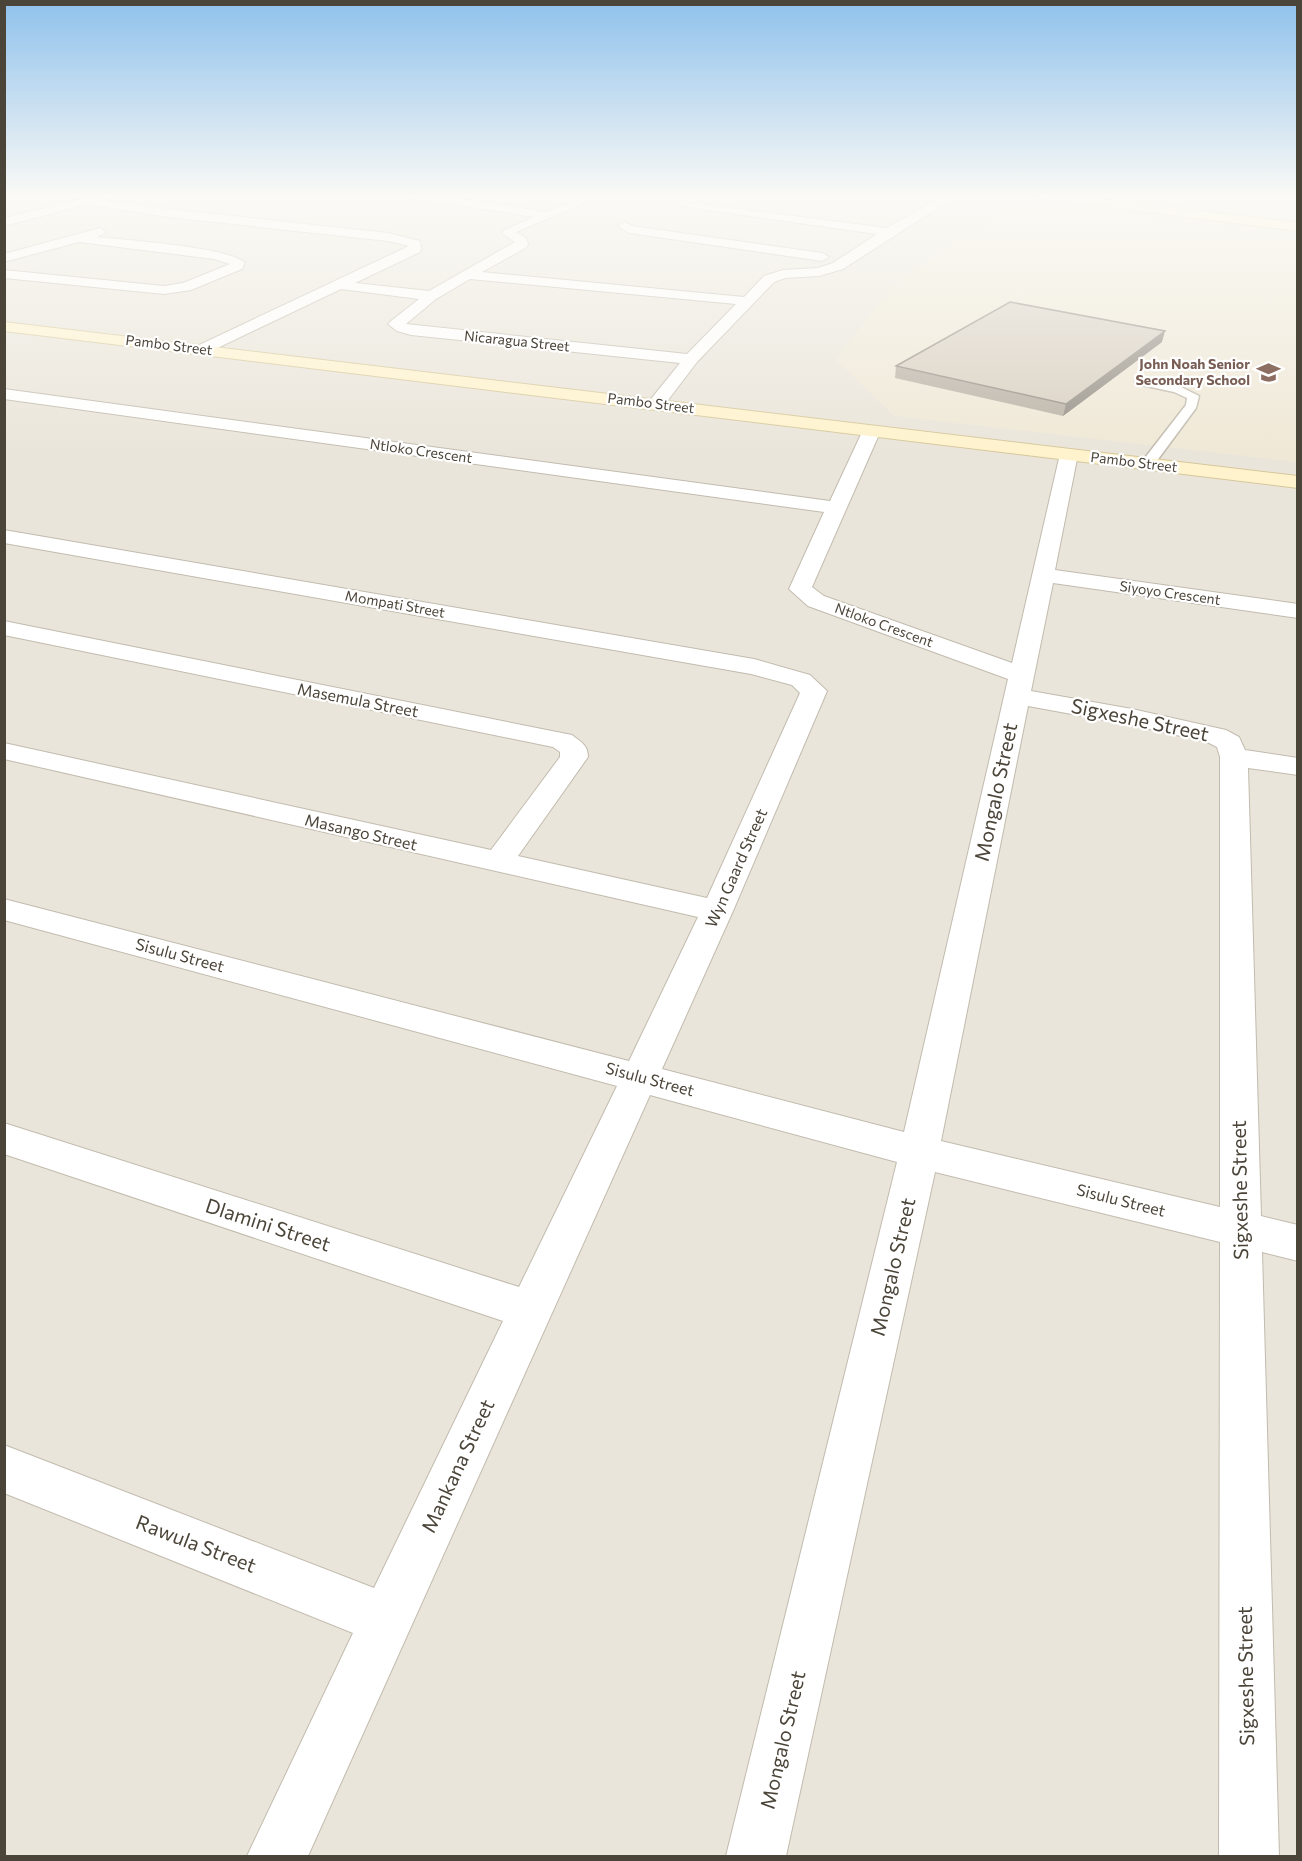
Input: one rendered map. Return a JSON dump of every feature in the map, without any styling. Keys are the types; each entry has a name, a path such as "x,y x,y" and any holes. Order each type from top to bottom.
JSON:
{"street":[{"path":"82,282 164,290 186,287 199,282"},
{"path":"203,349 346,282"},
{"name":"Nicaragua Street","path":"456,282 431,296 396,324 411,330 691,360"},
{"path":"541,282 745,301"},
{"path":"656,404 691,360 745,301 766,282"},
{"path":"339,285 431,296"},
{"name":"Pambo Street","path":"4,326 1298,482"},
{"name":"Ntloko Crescent","path":"4,394 837,508"},
{"name":"Ntloko Crescent","path":"872,430 800,589 816,601 1018,685"},
{"path":"1018,685 1069,454"},
{"name":"Mompati Street","path":"4,536 754,666 785,675"},
{"name":"Siyoyo Crescent","path":"1043,574 1298,611"},
{"name":"Masemula Street","path":"4,628 562,741 574,749 574,757 498,863"},
{"name":"Wyn Gaard Street","path":"640,1076 717,911 814,691 801,680 785,675"},
{"name":"Sigxeshe Street","path":"1018,685 1132,717 1216,736 1229,743 1234,757 1249,1857"},
{"name":"Mongalo Street","path":"756,1857 919,1152 1018,685"},
{"name":"Masango Street","path":"4,751 717,911"},
{"path":"1234,757 1298,767"},
{"name":"Sisulu Street","path":"4,909 640,1076 919,1152 1298,1244"},
{"name":"Mankana Street","path":"277,1857 640,1076"},
{"name":"Dlamini Street","path":"4,1138 531,1311"},
{"name":"Rawula Street","path":"4,1469 387,1620"}],"lane":[{"path":"1141,382 1177,389 1193,396 1192,405 1148,464"}],"shaded area":[{"path":"5,282 1297,282 1297,1856 5,1856"},
{"path":"899,282 1297,282 1297,462 895,416 836,360 891,287"}],"building":[{"path":"1010,302 1165,331 1066,404 896,366"}],"place":[{"name":"John Noah Senior Secondary School","path":"1268,372"}]}
